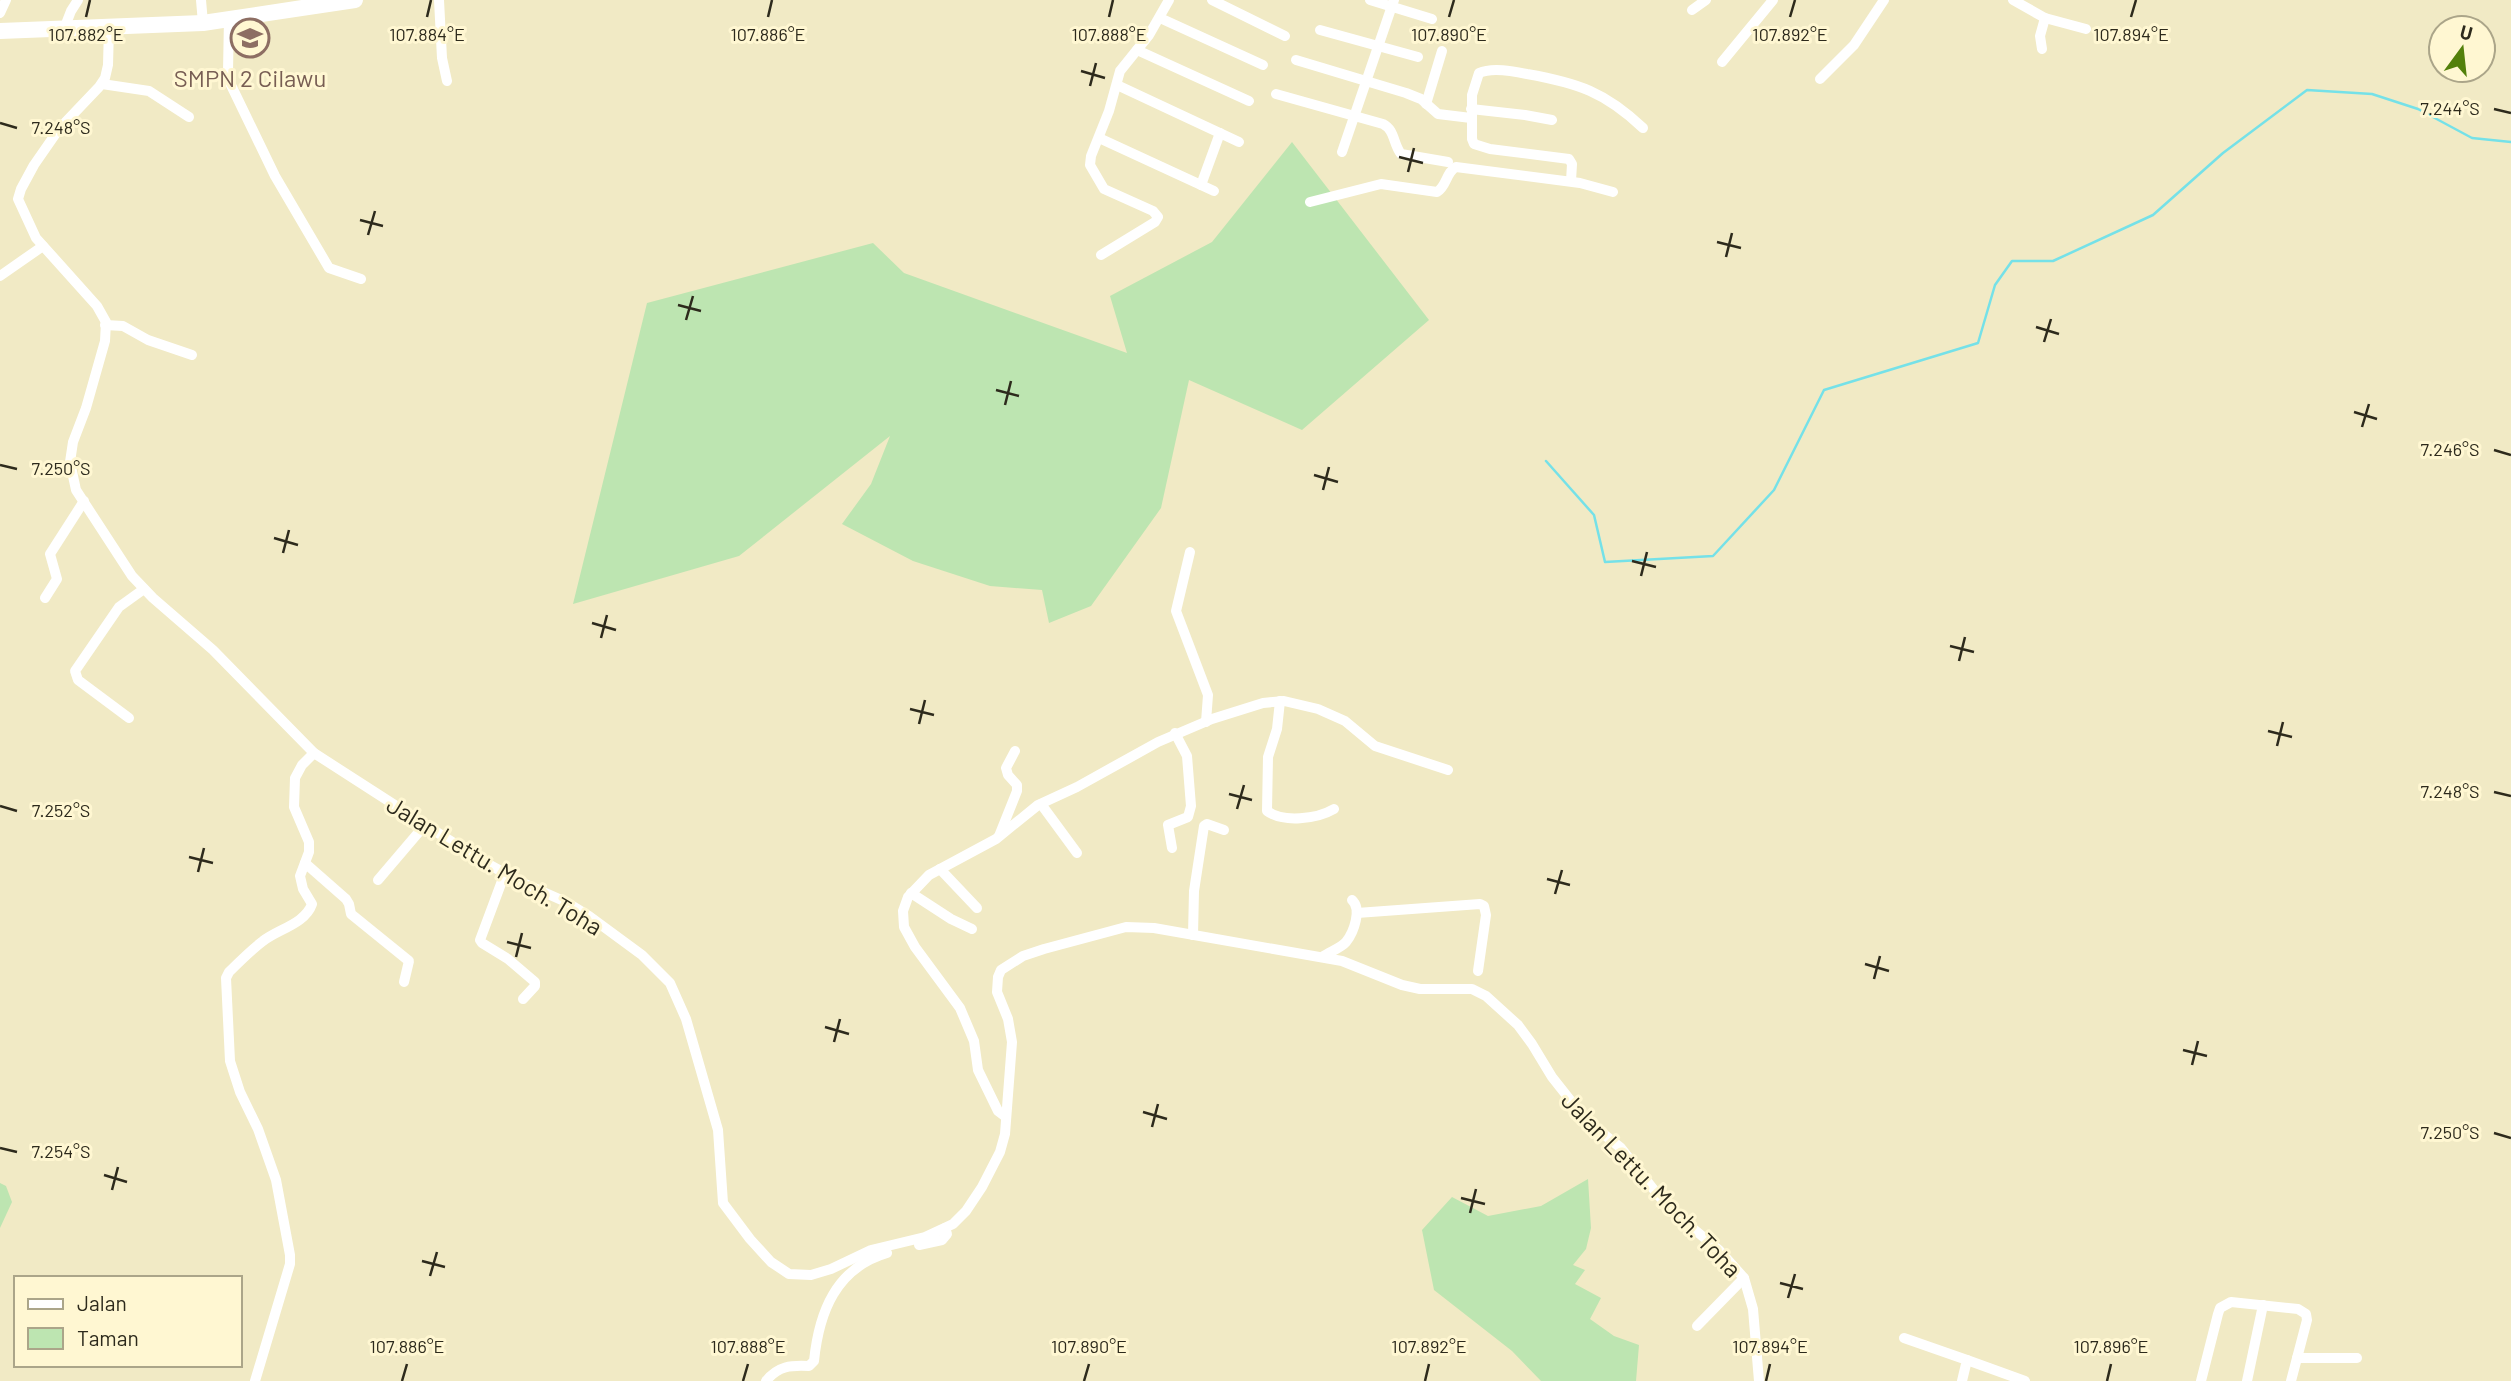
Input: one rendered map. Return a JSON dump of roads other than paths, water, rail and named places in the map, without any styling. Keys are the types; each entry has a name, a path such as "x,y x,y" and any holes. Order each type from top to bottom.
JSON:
{"main road":[{"path":"0,32 203,23 355,0"}],"street":[{"path":"0,13 6,0"},
{"path":"64,29 78,0"},
{"path":"201,0 203,23"},
{"path":"439,0 442,58 447,81"},
{"path":"1101,255 1156,222 1158,218 1153,211 1100,186 1090,165 1121,71 1160,18 1169,0"},
{"path":"1212,0 1285,36"},
{"path":"1370,0 1392,4 1432,19"},
{"path":"1692,10 1706,0"},
{"path":"1722,62 1773,0"},
{"path":"1820,79 1854,45 1884,0"},
{"path":"2013,0 2045,18 2086,29"},
{"path":"1342,152 1392,4"},
{"path":"229,17 230,83 275,176 329,268 361,279"},
{"path":"1160,18 1263,65"},
{"path":"2042,49 2040,36 2045,18"},
{"path":"108,28 108,65 102,84 59,129 34,165 18,200 34,234 97,306 105,325 123,326 148,340 192,355"},
{"path":"1320,30 1418,57"},
{"path":"1137,50 1249,101"},
{"path":"1426,104 1442,51"},
{"path":"1296,60 1406,93 1438,114 1525,115 1552,120"},
{"path":"1571,181 1572,164 1569,159 1476,145 1472,139 1471,113 1472,95 1479,73 1511,71 1565,80 1589,89 1621,107 1643,128"},
{"path":"102,84 149,91 189,117"},
{"path":"1116,85 1239,142"},
{"path":"1276,94 1387,126 1401,154 1448,162"},
{"path":"1200,185 1220,133"},
{"path":"1099,138 1214,191"},
{"path":"1310,202 1381,184 1437,192 1456,167 1571,181 1613,192"},
{"path":"0,276 43,246"},
{"name":"Jalan Lettu. Moch. Toha","path":"105,325 105,341 70,462 76,490 132,576 213,650 314,753 425,826 505,873 589,916 642,955 670,983 687,1019 718,1130 723,1203 771,1262 789,1275 811,1275 831,1269 871,1250 925,1237 953,1224 982,1188 1000,1152 1005,1134 1012,1042 1008,1019 997,992 998,977 1004,966 1044,949 1126,927 1154,928 1342,961 1402,985 1420,989 1472,989 1494,1002 1518,1026 1552,1077 1586,1120 1621,1148 1658,1195 1678,1216 1719,1250 1744,1278 1753,1309 1759,1381"},
{"path":"45,598 57,579 50,554 84,501"},
{"path":"1190,552 1177,611 1182,631 1208,695 1206,722"},
{"path":"129,718 78,680 75,671 119,607 144,589"},
{"path":"1280,701 1277,729 1268,757 1267,811 1278,816 1303,818 1334,809"},
{"path":"1006,1117 998,1111 978,1070 974,1041 960,1008 915,947 904,927 903,911 929,874 943,873 999,836 1020,818 1043,809 1179,739 1206,722 1263,703 1280,701 1332,714 1345,721 1375,746 1448,770"},
{"path":"1172,848 1168,825 1188,817 1191,811 1187,756 1179,739"},
{"path":"999,836 1017,791 1017,785 1008,775 1006,768 1015,751"},
{"path":"255,1381 272,1331 290,1255 276,1180 230,1061 226,978 261,942 301,919 312,904 301,881 310,842 294,807 295,778 302,765 314,753"},
{"path":"1043,809 1077,853"},
{"path":"1193,935 1194,891 1204,826 1207,824 1224,830"},
{"path":"378,880 425,826"},
{"path":"305,863 349,904 351,915 409,961 404,982"},
{"path":"505,873 480,940 535,982 535,986 523,999"},
{"path":"943,873 976,908"},
{"path":"914,895 972,929"},
{"path":"1322,957 1345,944 1357,913 1357,905 1352,900"},
{"path":"1357,913 1480,904 1484,906 1486,915 1478,971"},
{"path":"766,1381 774,1371 783,1367 809,1366 814,1361 817,1331 841,1280 874,1256 942,1240 947,1234 944,1228"},
{"path":"1697,1326 1744,1278"},
{"path":"2201,1381 2220,1308 2231,1302 2298,1309 2306,1314 2307,1320 2291,1381"},
{"path":"2247,1381 2263,1305"},
{"path":"1904,1338 2025,1381"},
{"path":"2297,1358 2357,1358"},
{"path":"1962,1381 1967,1360"}],"waterway":[{"path":"1546,461 1594,515 1605,562 1713,556 1774,490 1824,390 1978,343 1995,285 2012,261 2053,261 2153,215 2223,153 2307,90 2372,94 2418,109 2472,138 2511,142"}],"place":[{"name":"SMPN 2 Cilawu","path":"250,38"}]}
